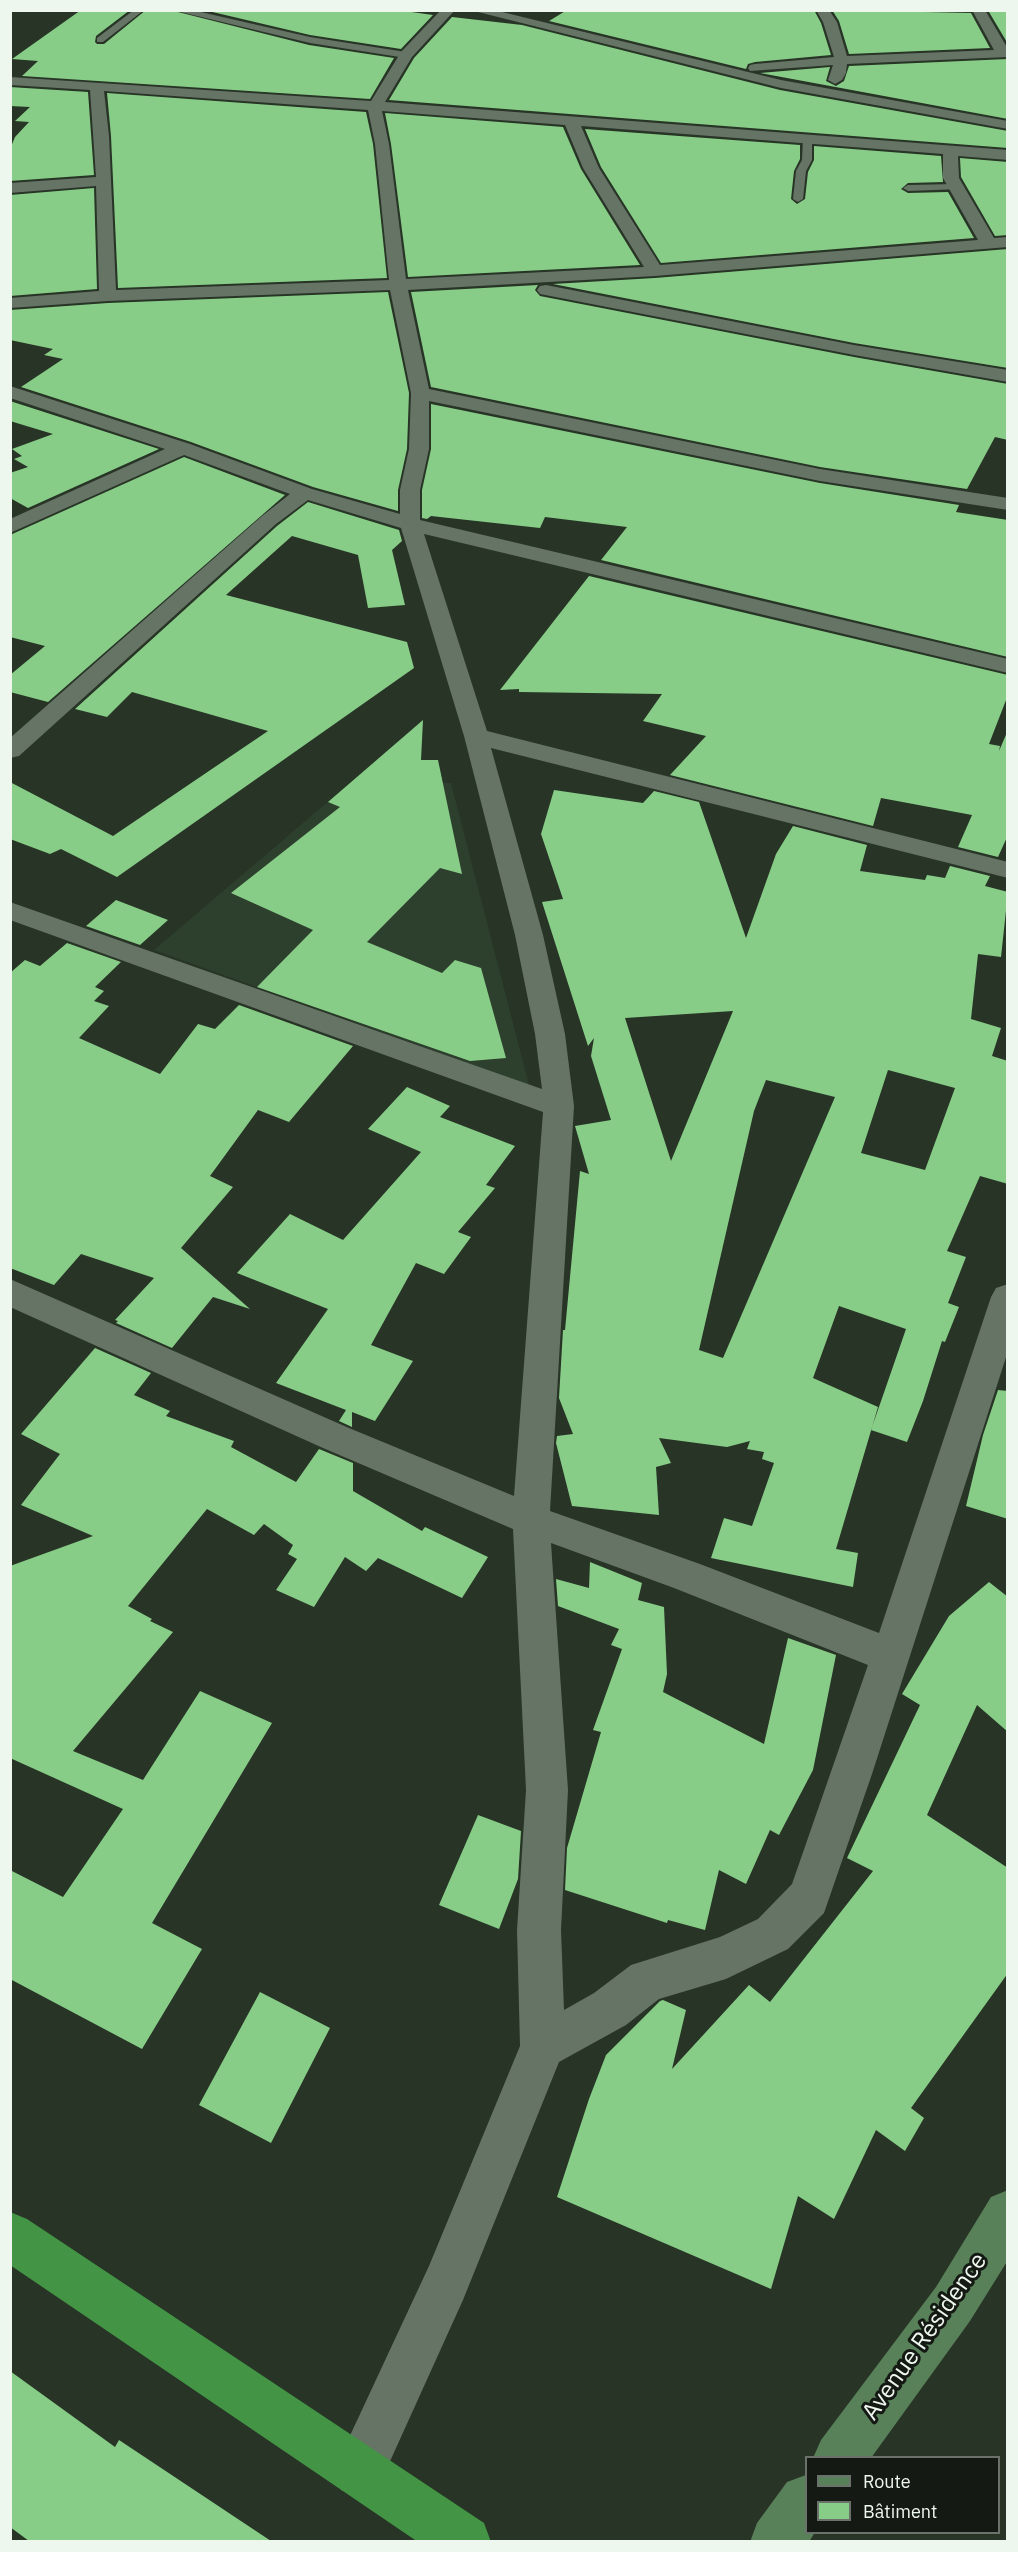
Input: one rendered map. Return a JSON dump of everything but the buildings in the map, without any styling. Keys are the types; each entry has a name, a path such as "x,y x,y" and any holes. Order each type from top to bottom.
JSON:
{"highway":[{"path":"10,2236 465,2541"}],"main road":[{"name":"Avenue Résidence","path":"840,2456 953,2304 1008,2214"},
{"path":"776,2541 805,2504"}],"street":[{"path":"359,2472 446,2283 543,2046 538,1930 547,1790 531,1520 559,1106 550,1034 529,935 476,736 410,524 410,490 419,449 420,393 398,285 382,144 376,127 375,107 406,55 449,10"},
{"path":"476,10 832,95 1008,125"},
{"path":"822,10 830,22 842,60 832,95"},
{"path":"726,71 842,60 1005,53 978,10"},
{"path":"10,81 262,97 1008,155"},
{"path":"98,88 108,296"},
{"path":"571,120 591,168 655,271"},
{"path":"950,152 951,178 988,243"},
{"path":"10,188 103,181"},
{"path":"10,303 108,296 500,281 655,271 1008,242"},
{"path":"500,281 854,350 1008,376"},
{"path":"10,392 183,448 305,493 410,524 1008,666"},
{"path":"420,393 820,475 1008,504"},
{"path":"10,527 183,448"},
{"path":"10,751 269,520 305,493"},
{"path":"476,736 1008,870"},
{"path":"10,909 559,1106"},
{"path":"10,1292 336,1438 531,1520 687,1576 889,1654"},
{"path":"543,2046 610,2009 647,1981 726,1957 773,1934 809,1898 852,1774 889,1654 1008,1297"}],"lane":[{"path":"100,40 140,10"},
{"path":"176,10 243,23 310,40 406,55"},
{"path":"798,199 801,171 807,160 807,140"},
{"path":"908,188 956,188"}],"shaded area":[{"path":"357,777 451,783 529,1085 154,950"}]}
